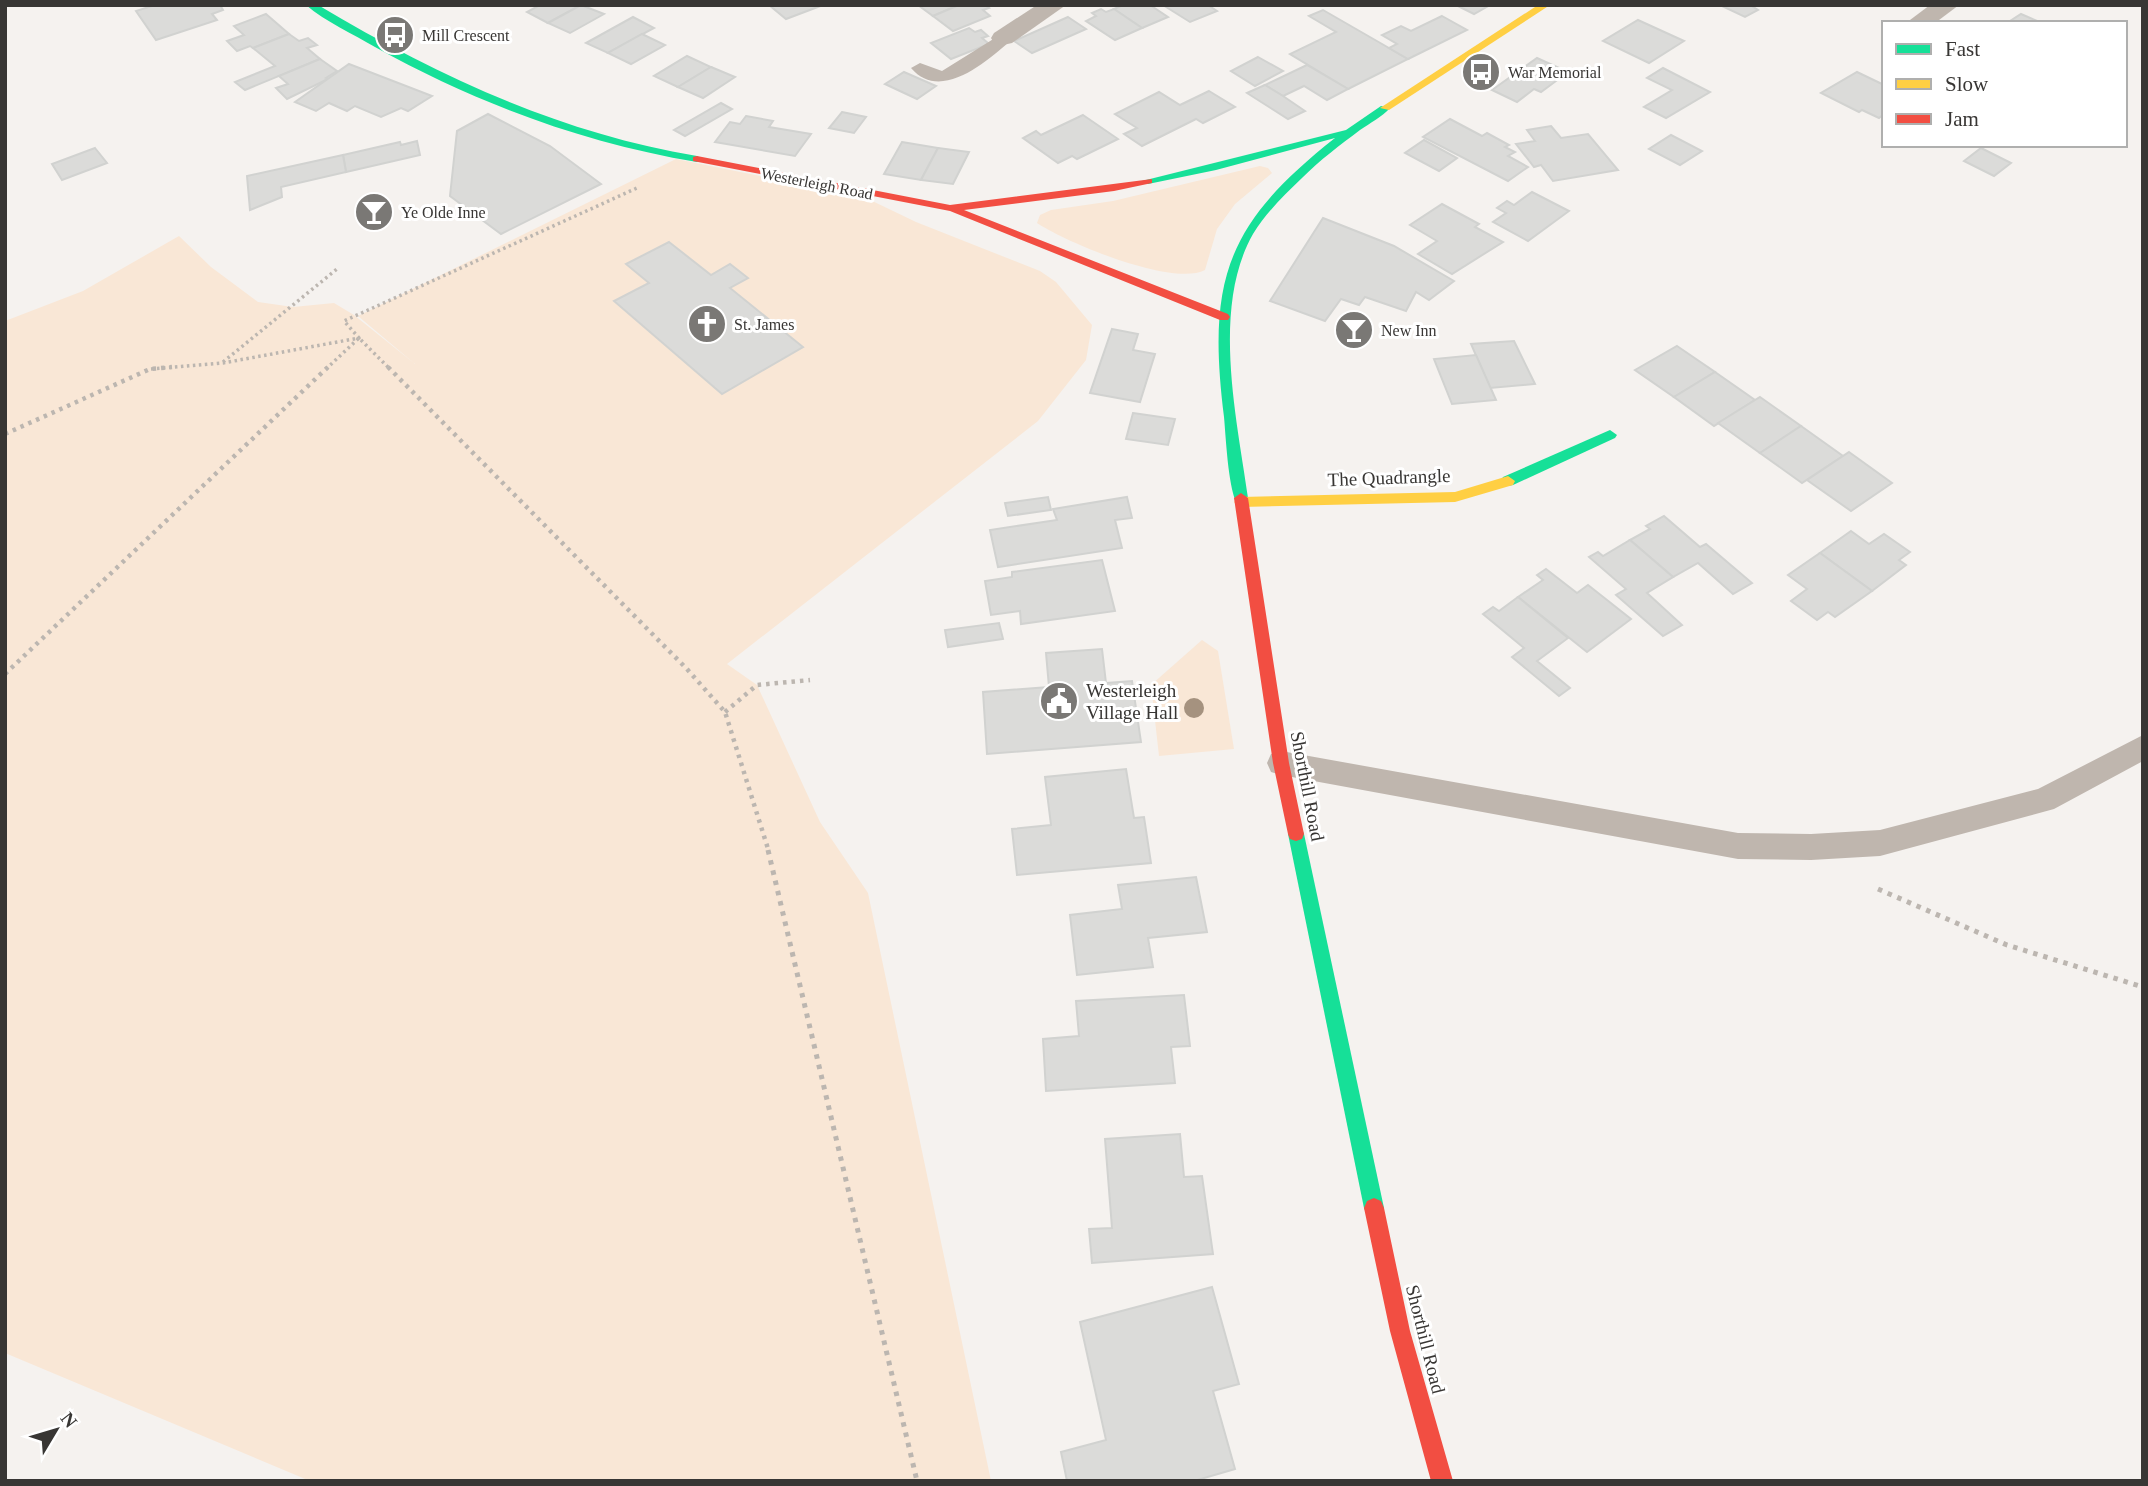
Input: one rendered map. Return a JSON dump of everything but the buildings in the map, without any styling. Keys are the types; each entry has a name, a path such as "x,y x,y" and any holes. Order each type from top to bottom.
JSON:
{"street":[{"name":"Westerleigh Road","path":"311,5 375,44 540,118 623,145 950,208 1114,188 1216,167 1348,132"},
{"path":"1012,5 1046,11"},
{"path":"1348,132 1545,5"},
{"path":"1921,21 1947,5"},
{"path":"1003,38 1046,11"},
{"name":"Shorthill Road","path":"1348,132 1268,205 1238,253 1224,317 1230,412 1281,763 1400,1331 1442,1481"},
{"path":"950,208 1224,317"},
{"name":"The Quadrangle","path":"1241,502 1455,497 1516,478 1610,435"}],"lane":[{"path":"920,68 943,78 982,55 1003,38"},
{"path":"1281,763 1738,846 1811,846 1880,843 2044,800 2143,747"}],"path":[{"path":"698,160 344,321 687,669 725,712 765,836 917,1481"},
{"path":"223,363 337,269"},
{"path":"5,434 150,369 223,363 359,338"},
{"path":"5,674 359,338"},
{"path":"725,712 757,685 810,680"},
{"path":"1865,884 2007,944 2143,987"}],"shaded area":[{"path":"676,159 864,197 916,222 1040,271 1056,282 1092,325 1086,360 1038,421 727,664 757,685 820,822 868,893 991,1481 310,1481 5,1353 5,321 83,291 179,236 211,267 258,302 293,307 334,303 354,315 415,364 358,316"},
{"path":"1260,166 1268,168 1272,173 1235,204 1217,229 1205,270 1190,274 1169,273 1120,260 1071,241 1037,223 1040,215 1051,210 1113,201"},
{"path":"1202,640 1218,651 1234,749 1159,756 1151,685"}],"traffic: fast":[{"path":"311,5 423,68 541,120 623,145 697,159"},
{"path":"1241,498 1229,407 1225,342 1230,281 1238,254 1248,233 1263,213 1301,172 1385,108"},
{"path":"1148,181 1216,167 1343,133"},
{"path":"1508,481 1610,435"},
{"path":"1296,834 1374,1208"}],"traffic: slow":[{"path":"1385,108 1545,5"},
{"path":"1241,502 1455,497 1508,481"}],"traffic: jam":[{"path":"697,159 950,208 1114,188 1148,181"},
{"path":"955,210 1224,317"},
{"path":"1241,498 1281,763 1296,834"},
{"path":"1374,1208 1400,1331 1442,1481"}],"place":[{"name":"Mill Crescent","path":"395,35"},
{"name":"War Memorial","path":"1481,72"},
{"name":"Ye Olde Inne","path":"374,212"},
{"name":"St. James","path":"707,324"},
{"name":"New Inn","path":"1354,330"},
{"name":"Westerleigh Village Hall","path":"1059,701"}]}
